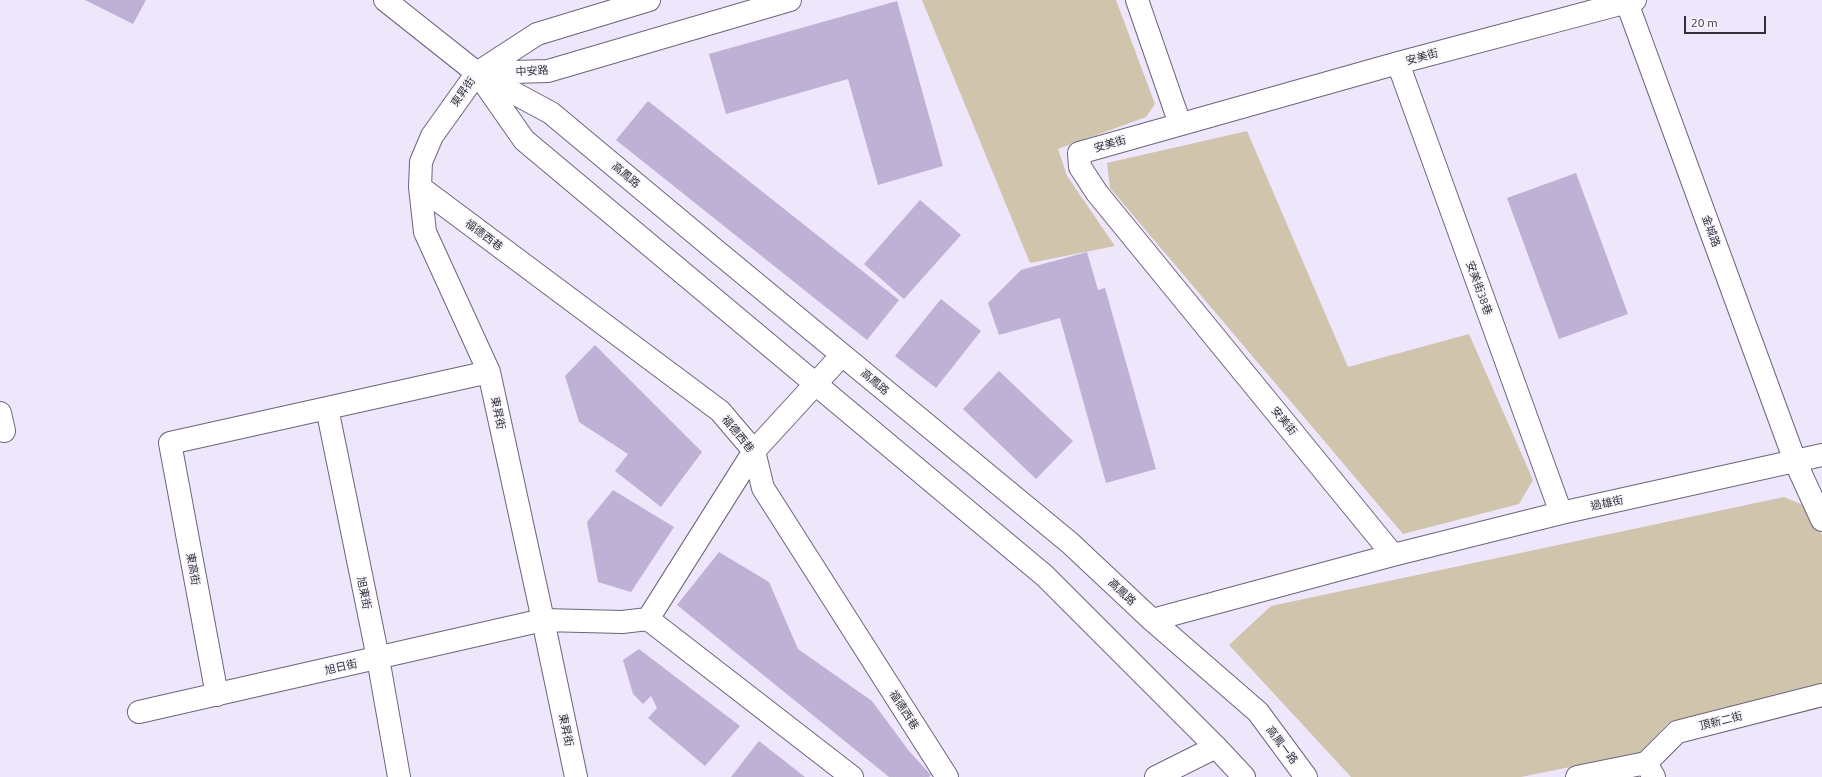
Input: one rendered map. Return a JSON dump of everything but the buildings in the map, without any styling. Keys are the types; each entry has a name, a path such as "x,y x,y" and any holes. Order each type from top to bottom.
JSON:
{"street":[{"name":"高鳳路","path":"385,0 476,73 551,112 1070,543 1152,620 1258,712"},
{"name":"中安路","path":"476,73 537,34 649,0"},
{"name":"中安路","path":"476,73 548,71 790,0"},
{"path":"1137,0 1180,124"},
{"name":"安美街","path":"1393,555 1097,193 1080,167 1079,153 1398,63 1630,1"},
{"name":"金城路","path":"1630,1 1795,461 1822,520"},
{"name":"安美街38巷","path":"1398,63 1561,513"},
{"name":"高鳳路","path":"476,73 524,140 1045,576 1216,747"},
{"name":"東昇街","path":"476,73 432,136 421,162 420,187 425,232 489,372 576,777"},
{"name":"福德西巷","path":"420,187 720,412 754,451 762,488 947,777"},
{"path":"842,355 754,451 648,619 852,777"},
{"path":"327,408 489,372"},
{"name":"東高街","path":"217,695 170,443 327,408"},
{"name":"旭東街","path":"327,408 378,658 399,777"},
{"name":"過雄街","path":"1152,620 1393,555 1561,513 1822,455"},
{"name":"旭日街","path":"139,712 543,620 622,622 648,619"},
{"name":"頂新二街","path":"1650,770 1677,732 1822,695"},
{"name":"高鳳一路","path":"1258,712 1306,777"},
{"path":"1156,777 1216,747 1244,777"},
{"path":"1577,777 1650,770"}],"shaded area":[{"path":"922,0 1116,0 1155,104 1146,117 1058,149 1067,176 1115,246 1030,263"},
{"path":"1247,131 1348,367 1469,334 1533,480 1519,504 1403,534 1110,188 1107,163"},
{"path":"1784,497 1808,507 1822,535 1822,683 1668,723 1639,753 1521,777 1351,777 1229,645 1271,606"}]}
